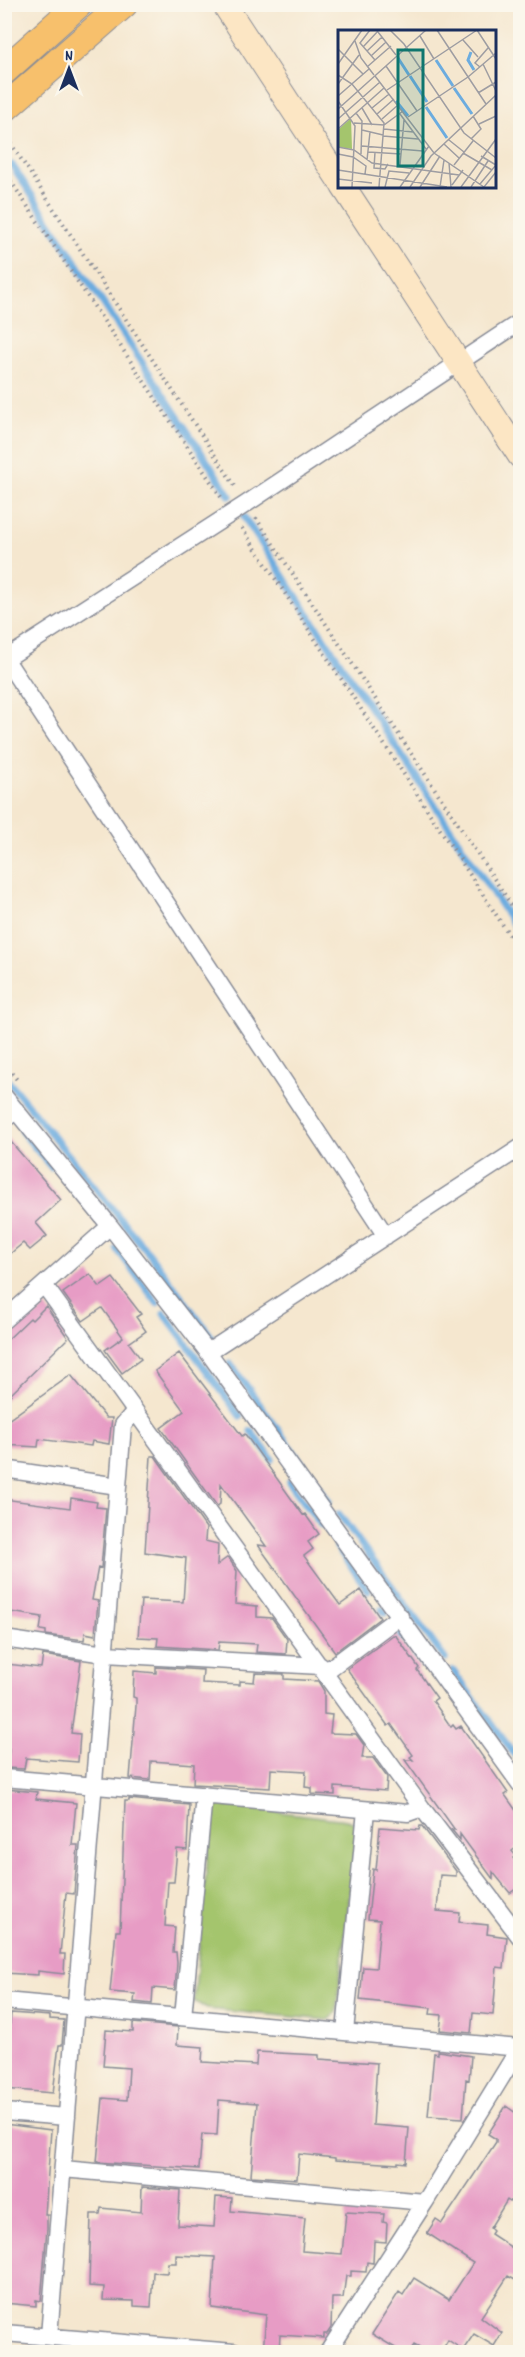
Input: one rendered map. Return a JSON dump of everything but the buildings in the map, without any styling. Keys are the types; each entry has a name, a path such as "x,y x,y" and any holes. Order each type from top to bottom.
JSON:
{"main road":[{"path":"4,71 79,4"},
{"path":"4,109 124,4"}],"street":[{"path":"224,4 338,178"},
{"path":"344,188 520,456"},
{"path":"386,1236 5,658 239,509 520,322"},
{"path":"4,1096 10,1115 111,1226 208,1352 520,1784"},
{"path":"208,1352 520,1148"},
{"path":"4,1320 111,1226"},
{"path":"44,1285 422,1808 520,1937"},
{"path":"49,2337 123,1425 135,1411"},
{"path":"4,1469 118,1486"},
{"path":"4,1639 105,1654 323,1669 400,1616"},
{"path":"4,1778 366,1810 408,1813 422,1808"},
{"path":"183,2017 204,1796"},
{"path":"345,2032 366,1810"},
{"path":"4,2001 520,2047 425,2202 328,2352"},
{"path":"4,2112 67,2117"},
{"path":"63,2169 425,2202"},
{"path":"4,2333 234,2352"}],"path":[{"path":"4,133 239,509 520,951"},
{"path":"4,171 520,918"}],"green space":[{"path":"220,1805 347,1820 358,1824 336,2013 328,2020 207,2009 194,2001 212,1812"}],"waterway":[{"path":"12,165 230,496"},
{"path":"244,517 520,934"},
{"path":"4,1076 150,1255 214,1340"},
{"path":"22,1132 51,1167"},
{"path":"117,1249 157,1303"},
{"path":"164,1313 240,1416"},
{"path":"230,1363 329,1501"},
{"path":"251,1431 272,1459"},
{"path":"289,1482 321,1525"},
{"path":"339,1514 445,1659"},
{"path":"337,1547 368,1590"},
{"path":"382,1609 385,1613"},
{"path":"401,1634 424,1665"},
{"path":"453,1671 520,1762"}]}
